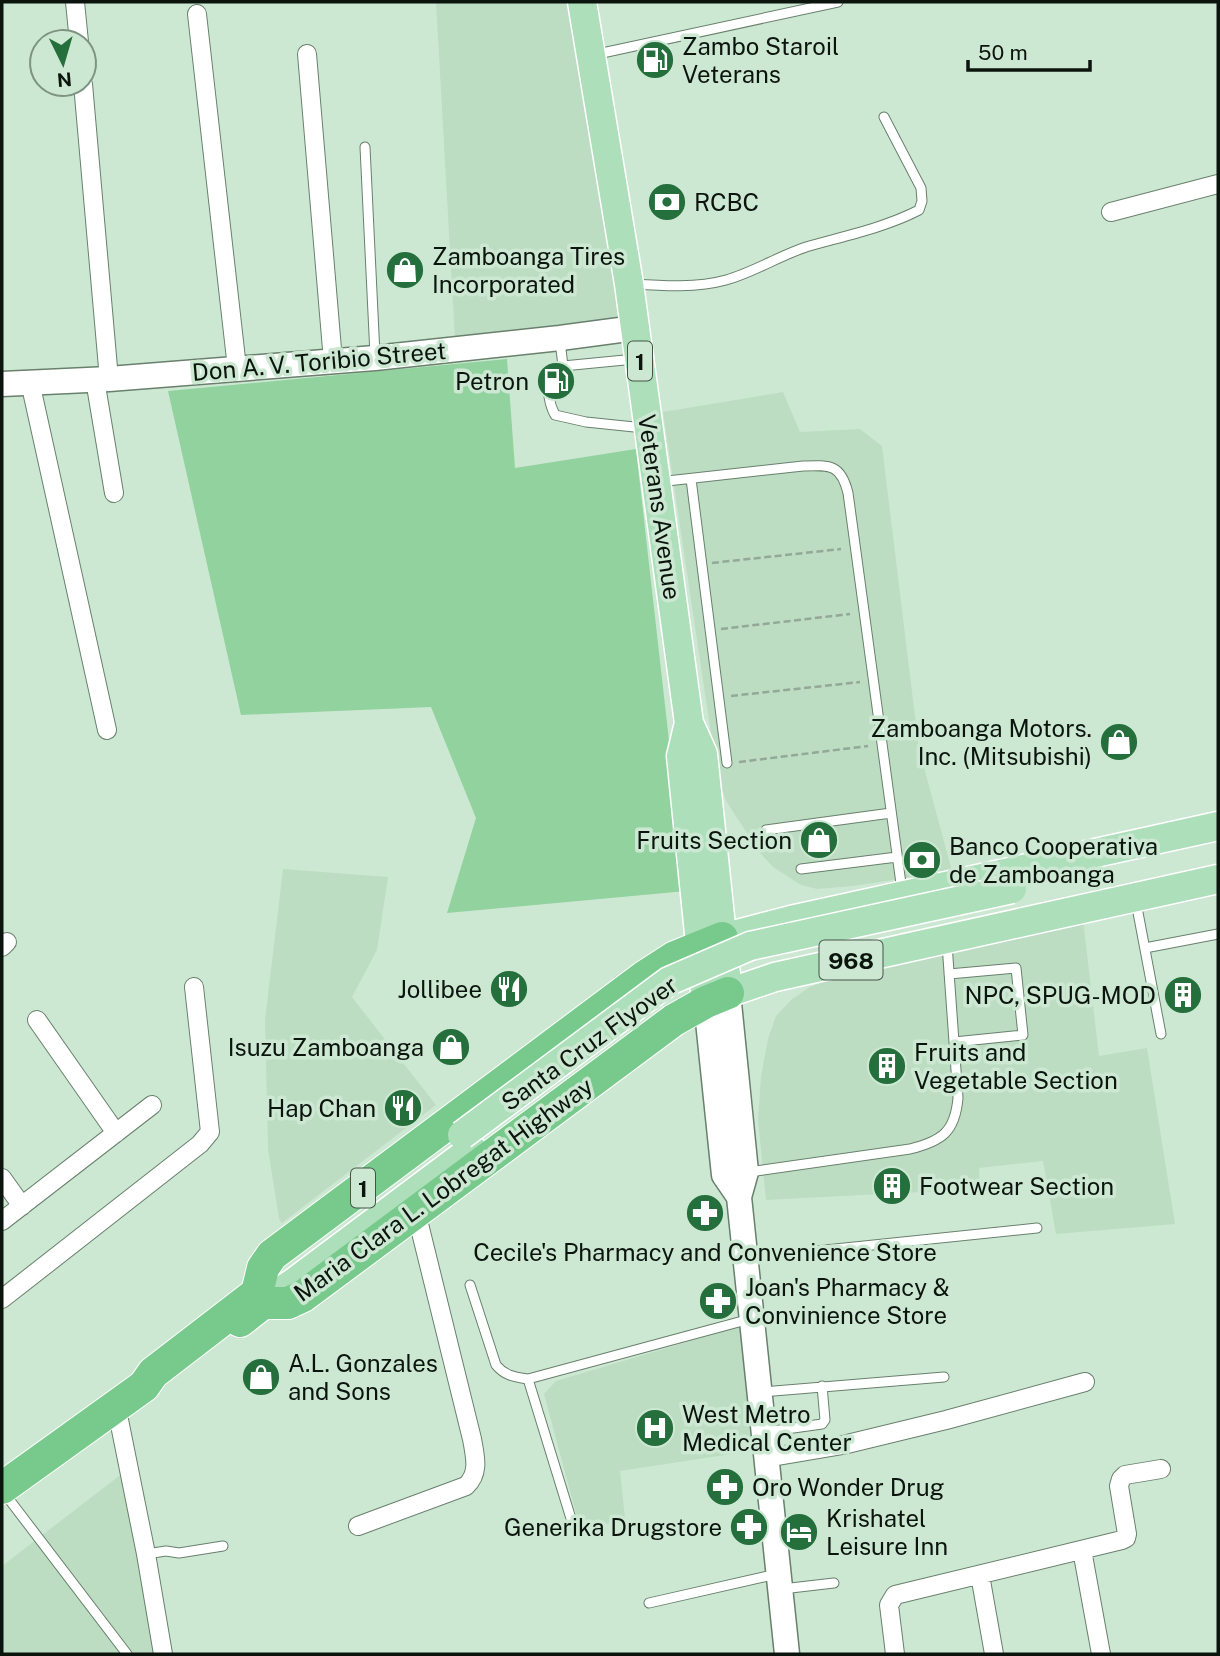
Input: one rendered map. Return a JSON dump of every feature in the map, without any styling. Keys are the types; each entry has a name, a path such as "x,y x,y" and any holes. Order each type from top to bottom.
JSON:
{"highway":[{"name":"Maria Clara L. Lobregat Highway","path":"260,1298 263,1268 272,1255 660,965 711,942"},
{"path":"623,993 654,1034"},
{"name":"Maria Clara L. Lobregat Highway","path":"2,1489 130,1395 153,1373 260,1298 288,1303 303,1296 654,1034 717,997"},
{"path":"555,1044 586,1085"},
{"path":"486,1096 517,1136"}],"main road":[{"name":"Veterans Avenue","path":"582,2 629,284 689,723 703,754 711,942"},
{"name":"Don A. V. Toribio Street","path":"2,384 102,380 375,358 635,328"},
{"name":"968","path":"711,942 791,920 1218,826"},
{"name":"Santa Cruz Flyover","path":"1014,897 1218,844"},
{"name":"Santa Cruz Flyover","path":"260,1298 283,1270 467,1142 668,981 750,946 1218,861"},
{"name":"968","path":"717,997 775,976 1218,879"},
{"path":"965,882 976,932"},
{"path":"889,951 890,898"},
{"path":"791,920 802,970"},
{"name":"1","path":"711,942 717,997"},
{"path":"717,997 787,1654"}],"street":[{"path":"75,2 78,28"},
{"path":"197,14 237,368"},
{"path":"307,54 334,361"},
{"path":"84,98 102,380 114,493"},
{"path":"1111,212 1218,184"},
{"path":"30,382 107,730"},
{"path":"2,1300 200,1144 210,1132 194,987"},
{"path":"37,1020 116,1133"},
{"path":"2,1221 152,1105"},
{"path":"2,1178 22,1206"},
{"path":"358,1527 466,1486 476,1472 472,1439 416,1212"},
{"path":"766,1458 853,1443 1085,1382"},
{"path":"130,1395 146,1554 163,1654"},
{"path":"895,1654 889,1605 895,1595 1122,1541 1127,1534 1119,1486 1121,1479 1125,1475 1161,1469"},
{"path":"1082,1550 1101,1654"},
{"path":"980,1575 994,1654"}],"lane":[{"path":"591,55 838,2"},
{"path":"629,284 692,285 725,280 795,251 848,237 903,218 919,209 922,201 921,188 884,117"},
{"path":"365,147 375,358"},
{"path":"560,338 563,366"},
{"path":"640,359 563,366 552,376 548,389 552,409 555,415 562,418 649,429"},
{"path":"657,482 803,466 832,466 845,481 897,857 890,898"},
{"path":"691,479 727,763"},
{"path":"766,830 891,813"},
{"path":"801,869 897,857"},
{"path":"1135,897 1161,1034"},
{"path":"1145,948 1218,934"},
{"path":"735,1174 910,1149 924,1146 945,1135 957,1112 958,1098 947,939"},
{"path":"949,974 1016,968 1023,1035 954,1042"},
{"path":"745,1259 1037,1228"},
{"path":"470,1284 496,1365 513,1377 528,1379 752,1318"},
{"path":"760,1392 944,1377"},
{"path":"528,1379 573,1525"},
{"path":"764,1432 822,1424 825,1420 822,1387"},
{"path":"2,1489 127,1654"},
{"path":"146,1554 166,1551 179,1553 223,1546"},
{"path":"649,1603 780,1582 834,1583"}],"path":[{"path":"702,564 855,547"},
{"path":"710,630 864,612"},
{"path":"719,697 873,680"},
{"path":"727,763 882,744"}],"shaded area":[{"path":"436,2 568,2 620,312 619,321 455,339"},
{"path":"783,392 800,432 860,429 882,446 919,749 952,871 853,886 817,889 801,885 773,867 760,853 726,801 717,774 663,412"},
{"path":"283,869 388,877 377,950 352,997 436,1105 282,1223 279,1219 268,1149 265,1020"},
{"path":"1083,920 1099,1056 1147,1048 1175,1224 1056,1234 1043,1161 979,1168 980,1189 766,1200 758,1120 761,1076 768,1039 776,1016 792,999 810,987 852,971"},
{"name":"West Metro Medical Center","path":"744,1325 758,1450 620,1471 625,1518 581,1532 544,1394 556,1381"},
{"path":"132,1466 166,1654 2,1654 2,1566"}],"green space":[{"path":"507,359 515,468 636,449 686,891 447,913 476,818 431,707 241,715 168,391"}],"place":[{"name":"Zambo Staroil Veterans","path":"655,60"},
{"name":"RCBC","path":"667,202"},
{"name":"Zamboanga Tires Incorporated","path":"405,270"},
{"name":"Petron","path":"556,381"},
{"name":"Zamboanga Motors. Inc. (Mitsubishi)","path":"1119,742"},
{"name":"Fruits Section","path":"819,840"},
{"name":"Banco Cooperativa de Zamboanga","path":"922,860"},
{"name":"Jollibee","path":"509,989"},
{"name":"NPC, SPUG-MOD","path":"1183,995"},
{"name":"Isuzu Zamboanga","path":"451,1047"},
{"name":"Fruits and Vegetable Section","path":"887,1066"},
{"name":"Hap Chan","path":"403,1108"},
{"name":"Footwear Section","path":"892,1186"},
{"name":"Cecile's Pharmacy and Convenience Store","path":"705,1213"},
{"name":"Joan's Pharmacy & Convinience Store","path":"718,1301"},
{"name":"A.L. Gonzales and Sons","path":"261,1377"},
{"name":"West Metro Medical Center","path":"655,1428"},
{"name":"Oro Wonder Drug","path":"725,1487"},
{"name":"Generika Drugstore","path":"749,1527"},
{"name":"Krishatel Leisure Inn","path":"799,1532"}]}
